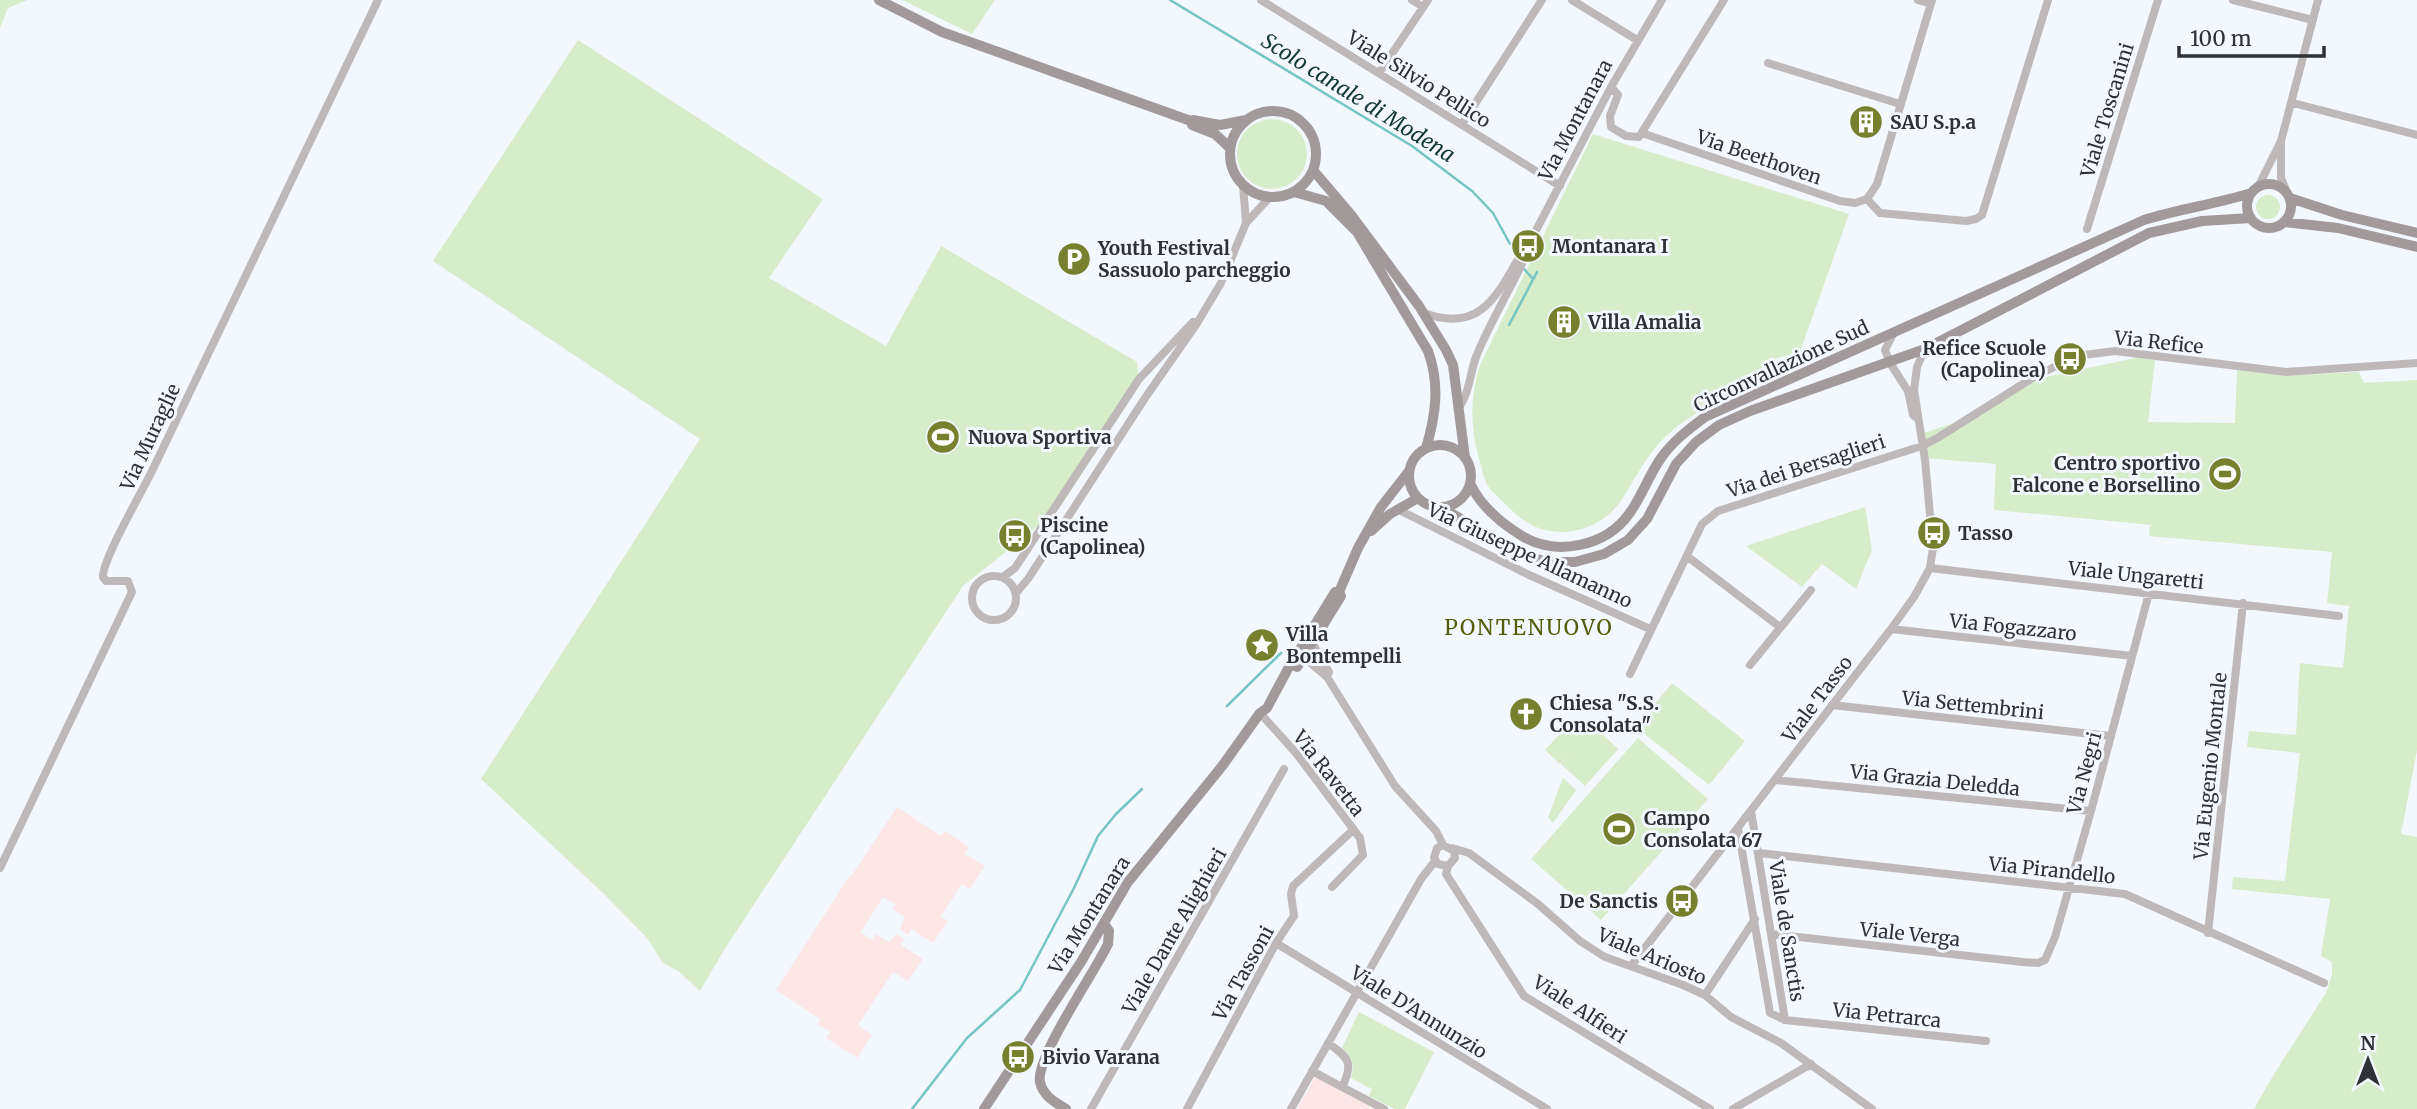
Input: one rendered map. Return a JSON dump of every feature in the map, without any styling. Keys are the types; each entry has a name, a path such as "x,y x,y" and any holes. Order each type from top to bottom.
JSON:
{"main road":[{"path":"879,0 942,32 1191,121 1220,125 1247,120"},
{"path":"1294,192 1306,182 1314,170 1315,142 1309,130 1287,113 1259,113 1239,128 1230,148 1235,174 1251,191 1270,197 1294,192 1326,201 1357,232 1428,351 1435,371 1436,393 1426,449"},
{"path":"1191,121 1192,125 1215,134 1230,148"},
{"name":"Circonvallazione Sud","path":"1314,170 1424,313 1453,365 1470,483 1485,506 1507,527 1528,539 1552,546 1570,547 1611,533 1627,517 1660,459 1680,436 1705,417 2144,220 2180,209 2216,204 2270,183 2282,187 2288,195 2342,215 2417,233"},
{"path":"2251,218 2247,205 2254,190"},
{"path":"2284,222 2291,211 2288,195"},
{"name":"Circonvallazione Sud","path":"1418,498 1430,506 1444,507 1518,553 1547,562 1575,562 1604,554 1628,540 1647,519 1676,464 1696,442 1718,425 1750,411 1925,349 2149,233 2202,220 2251,218 2270,228 2284,222 2338,228 2417,247"},
{"path":"1418,498 1412,491 1409,471 1418,454 1426,449 1447,446 1465,458"},
{"name":"Via Montanara","path":"1301,655 1313,644 1340,596 1339,592 1381,507 1409,471"},
{"path":"1444,507 1461,499 1470,483"},
{"name":"Via Montanara","path":"1364,538 1397,509 1418,498"},
{"name":"Via Montanara","path":"984,1109 1104,924 1128,882 1223,765 1259,713 1272,712 1335,592 1339,592"},
{"path":"1066,1109 1050,1099 1044,1091 1039,1075 1047,1052 1108,944 1109,931 1104,924"}],"street":[{"name":"Via Muraglie","path":"0,868 132,592 128,582 106,580 103,577 107,560 378,0"},
{"name":"Viale Silvio Pellico","path":"1261,0 1560,186"},
{"path":"1379,74 1425,4 1412,0"},
{"path":"1462,124 1542,0"},
{"path":"1572,0 1637,40"},
{"name":"Via Montanara","path":"1424,313 1451,319 1478,313 1493,301 1517,261 1521,259 1637,40 1662,0"},
{"path":"1642,134 1724,0"},
{"path":"1918,0 1932,2 1877,184 1867,199 1880,213 1966,221 1982,215 2048,0"},
{"name":"Viale Toscanini","path":"2087,229 2158,0"},
{"path":"2233,0 2313,20"},
{"path":"2254,190 2281,141 2318,0"},
{"path":"1768,63 1900,104"},
{"name":"Via Beethoven","path":"1612,87 1618,95 1610,116 1611,127 1630,137 1642,134 1840,201 1855,202 1867,199"},
{"path":"2293,103 2417,135"},
{"path":"2281,141 2281,178 2288,195"},
{"path":"1243,185 1246,223"},
{"path":"1016,593 1028,579 1221,283 1246,223 1270,197"},
{"name":"Via Montanara","path":"1458,408 1464,402 1475,359 1522,264 1521,259"},
{"path":"1003,578 1015,568 1139,379 1192,322 1196,321"},
{"name":"Circonvallazione Sud","path":"1890,363 1885,350 1894,333"},
{"name":"Viale Tasso","path":"1631,966 1891,629 1914,597 1930,568 1934,533 1914,390 1917,367 1925,349"},
{"name":"Via Refice","path":"1922,446 2034,377 2084,355 2115,351 2287,372 2417,363"},
{"name":"Viale Tasso","path":"1890,363 1908,391 1913,415 1917,418"},
{"name":"Via dei Bersaglieri","path":"1630,674 1702,524 1717,511 1922,446"},
{"name":"Via Giuseppe Allamanno","path":"1397,509 1527,574 1650,629"},
{"path":"1688,557 1780,627"},
{"name":"Viale Ungaretti","path":"1930,568 2339,616"},
{"path":"992,576 1003,578 1011,584 1016,593 1015,606 1004,617 991,620 978,612 972,601 976,584 992,576"},
{"path":"1750,665 1811,590"},
{"name":"Via Negri","path":"2045,960 2052,948 2091,811 2148,593"},
{"name":"Via Eugenio Montale","path":"2208,933 2244,603"},
{"name":"Via Fogazzaro","path":"1891,629 2132,656"},
{"path":"1313,644 1329,672 1327,677"},
{"path":"1301,655 1327,677 1395,786 1436,831 1455,859 1448,866 1435,861"},
{"name":"Via Settembrini","path":"1832,705 2110,736"},
{"name":"Via Ravetta","path":"1259,713 1296,753 1360,838 1363,855 1332,887"},
{"name":"Viale Dante Alighieri","path":"1091,1109 1284,769"},
{"name":"Via Grazia Deledda","path":"1775,780 2091,811"},
{"name":"Viale de Sanctis","path":"1751,811 1785,1020"},
{"name":"Viale de Sanctis","path":"1738,828 1770,1013 1785,1020"},
{"name":"Via Tassoni","path":"1187,1109 1276,943 1294,916 1291,894 1293,886 1353,830"},
{"path":"1291,1109 1421,879 1435,861 1435,851 1448,847"},
{"name":"Viale Ariosto","path":"1448,847 1469,853 1538,904 1580,941 1605,957 1705,995 1731,1017 1781,1043 1872,1109"},
{"name":"Via Pirandello","path":"1759,853 2125,894 2324,983"},
{"name":"Viale Alfieri","path":"1448,866 1446,874 1524,996 1710,1109"},
{"path":"1705,995 1755,919"},
{"name":"Viale Verga","path":"1771,934 2023,962 2045,960"},
{"name":"Viale D'Annunzio","path":"1276,943 1547,1109"},
{"name":"Via Petrarca","path":"1785,1020 1986,1041"},
{"path":"1328,1043 1348,1061 1349,1070 1342,1087"},
{"path":"1734,1109 1811,1064"},
{"path":"1312,1071 1384,1109"}],"shaded area":[{"path":"897,807 941,836 945,831 969,847 965,854 985,866 970,889 962,884 941,916 948,921 933,943 912,929 908,935 900,929 905,917 893,909 896,905 883,897 861,932 872,940 876,934 889,942 897,934 904,939 901,945 923,959 908,981 893,972 858,1025 872,1035 857,1058 826,1038 830,1032 818,1024 820,1019 776,990"},
{"path":"1316,1076 1374,1109 1297,1109"}],"green space":[{"path":"0,0 27,0 8,8 0,28"},
{"path":"902,0 995,0 972,34"},
{"path":"578,40 823,199 769,278 886,346 941,246 1137,362 1139,386 1059,509 963,586 724,950 700,991 678,971 663,963 647,938 604,894 481,779 700,439 433,261"},
{"path":"1265,119 1279,119 1292,125 1301,134 1307,154 1305,167 1297,179 1279,189 1265,189 1252,183 1243,174 1237,161 1237,147 1243,134 1252,125"},
{"path":"1593,134 1849,214 1800,352 1777,358 1771,364 1773,377 1690,417 1666,436 1647,459 1620,502 1603,519 1582,529 1558,532 1534,526 1523,519 1487,484 1474,435 1473,400 1480,365"},
{"path":"2268,195 2277,198 2280,207 2277,216 2268,219 2259,216 2256,207 2259,198"},
{"path":"2135,358 2155,360 2148,422 2235,423 2237,370 2285,376 2359,372 2364,383 2417,380 2417,750 2401,834 2417,837 2417,1109 2254,1109 2326,993 2332,975 2332,962 2321,956 2330,899 2232,889 2233,877 2285,881 2300,753 2247,747 2249,731 2296,735 2300,663 2343,668 2349,606 2327,603 2332,552 2149,536 2150,526 2153,525 1994,510 1996,464 1924,458 1918,435 1957,422 2013,391 2046,377"},
{"path":"1865,507 1872,550 1856,589 1822,564 1802,587 1746,546"},
{"path":"1672,683 1745,741 1709,785 1636,727"},
{"path":"1573,720 1588,734 1595,727 1618,749 1585,786 1561,764 1574,750 1560,764 1545,750"},
{"name":"Campo Consolata 67","path":"1638,738 1708,799 1601,920 1531,859"},
{"path":"1563,778 1576,790 1553,823 1548,817"},
{"path":"1359,1012 1434,1052 1405,1109 1395,1109 1369,1096 1372,1089 1351,1078 1352,1062 1342,1048"}],"waterway":[{"name":"Scolo canale di Modena","path":"1170,0 1412,146 1472,191 1493,213 1510,244"},
{"path":"1524,269 1533,279"},
{"path":"1509,325 1537,272"},
{"path":"1227,706 1281,653"},
{"path":"912,1109 967,1038 1020,990 1098,836 1142,789"}],"place":[{"name":"SAU S.p.a","path":"1866,122"},
{"name":"Montanara I","path":"1528,246"},
{"name":"Youth Festival Sassuolo parcheggio","path":"1074,259"},
{"name":"Villa Amalia","path":"1564,322"},
{"name":"Refice Scuole (Capolinea)","path":"2070,359"},
{"name":"Nuova Sportiva","path":"943,437"},
{"name":"Centro sportivo Falcone e Borsellino","path":"2225,474"},
{"name":"Tasso","path":"1934,533"},
{"name":"Piscine (Capolinea)","path":"1015,536"},
{"name":"Villa Bontempelli","path":"1262,645"},
{"name":"Chiesa \"S.S. Consolata\"","path":"1526,714"},
{"name":"Campo Consolata 67","path":"1619,829"},
{"name":"De Sanctis","path":"1682,901"},
{"name":"Bivio Varana","path":"1018,1057"}],"district":[{"name":"PONTENUOVO","path":"1529,628"}]}
